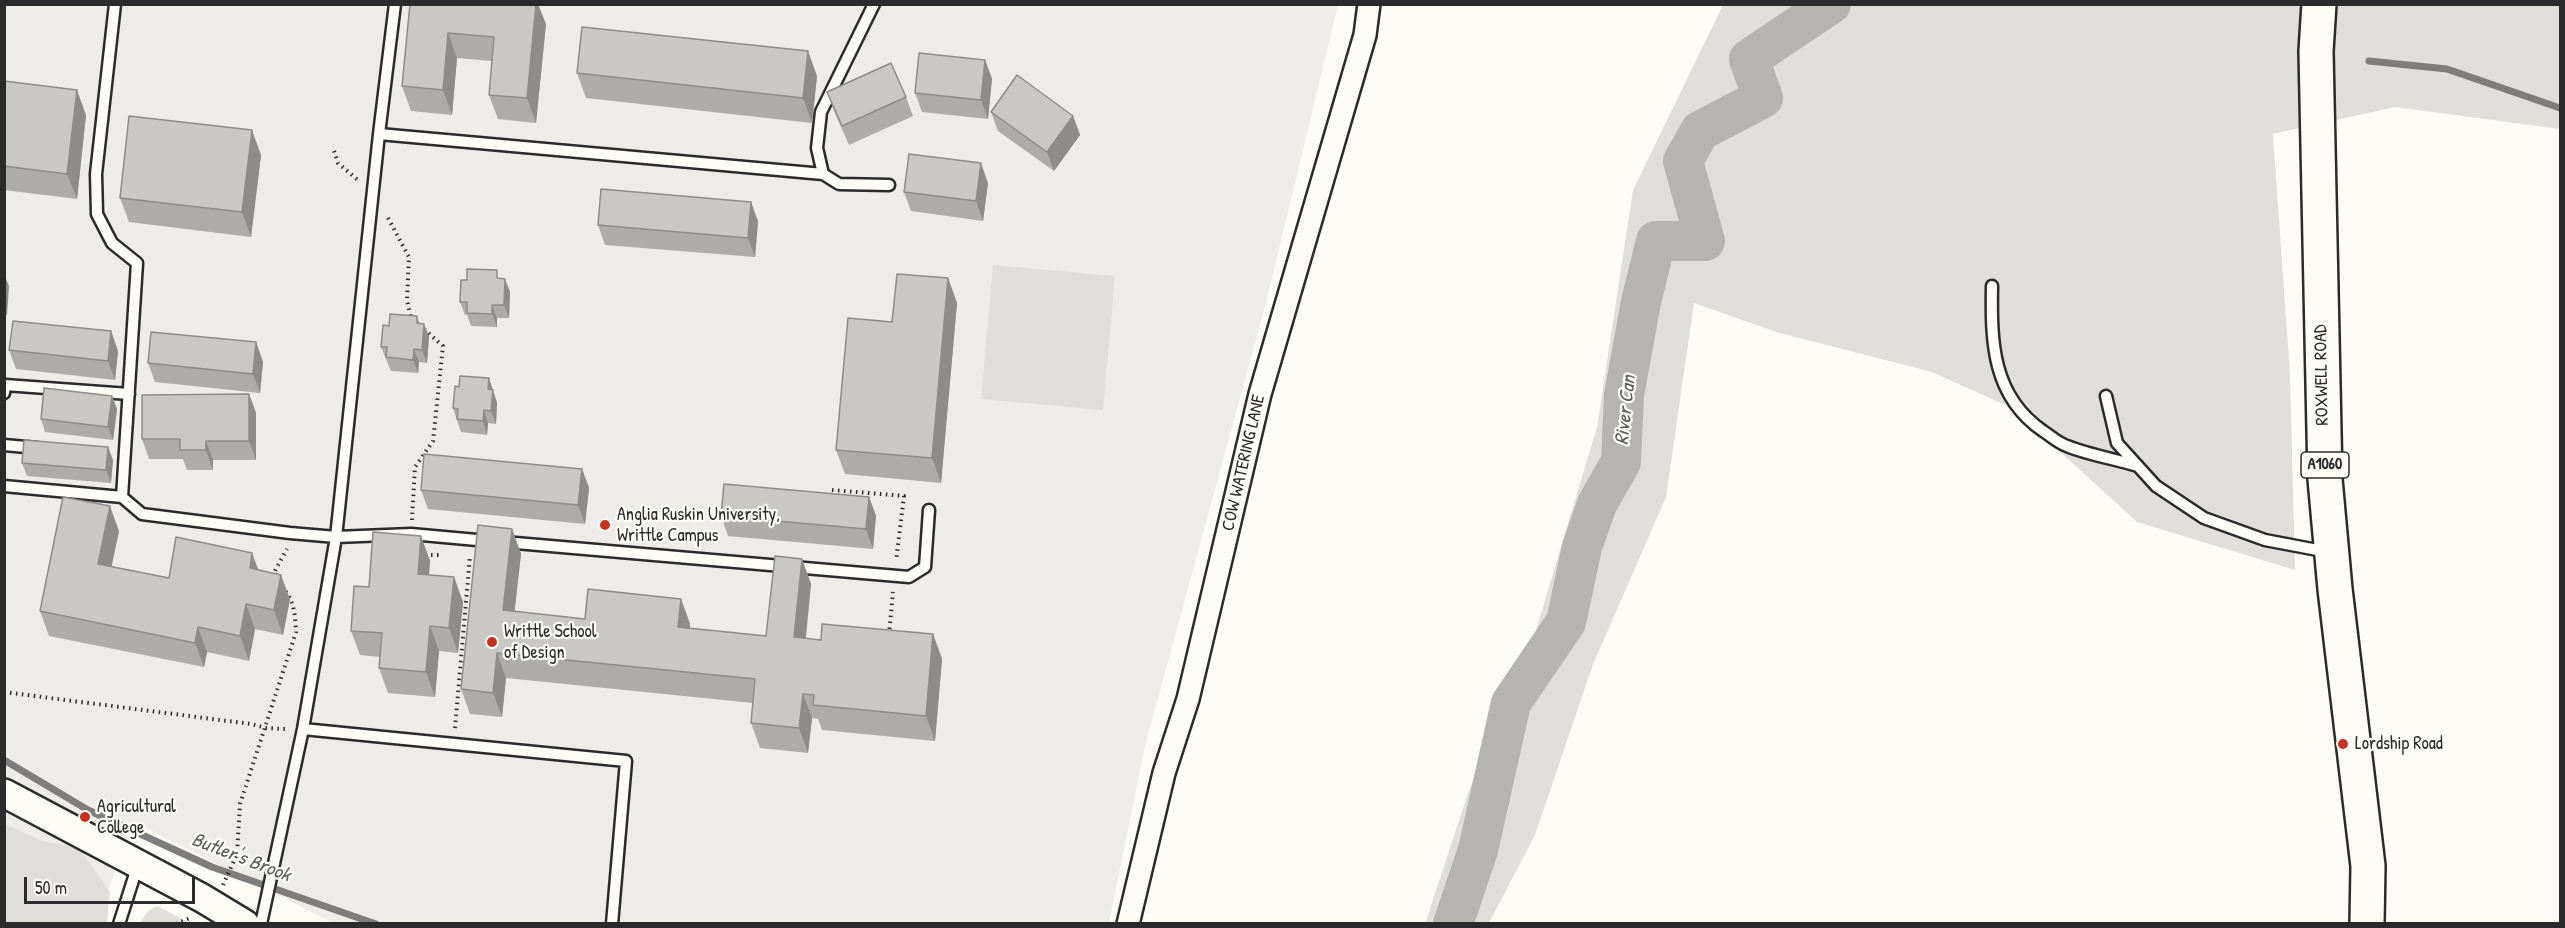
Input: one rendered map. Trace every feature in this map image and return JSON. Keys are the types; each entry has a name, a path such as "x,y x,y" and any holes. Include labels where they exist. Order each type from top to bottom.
{"main road":[{"name":"ROXWELL ROAD","path":"2319,4 2316,51 2317,171 2325,479 2368,866 2367,924"}],"street":[{"name":"COW WATERING LANE","path":"1128,924 1164,772 1188,699 1260,394 1365,35 1369,4"},
{"path":"4,793 141,865 244,924"}],"lane":[{"path":"115,4 96,174 97,214 112,243 137,262 122,497"},
{"path":"261,924 303,729 336,537 395,4"},
{"path":"823,174 817,147 821,112 874,4"},
{"path":"379,134 823,174 839,184 889,185"},
{"path":"1992,286 1992,333 1996,363 2007,390 2030,422 2065,446 2139,466"},
{"path":"4,393 5,385 129,394"},
{"path":"2106,396 2117,443 2156,486 2204,518 2265,540 2332,553"},
{"path":"4,445 52,450"},
{"path":"111,456 123,457"},
{"path":"4,486 122,497 142,514 290,533 336,537 411,534 909,577 925,567 929,510"},
{"path":"303,729 626,761 612,924"},
{"path":"119,924 135,874 141,865"}],"path":[{"path":"334,151 338,163 373,193 409,257 407,300 411,317 442,346 434,441 415,467 411,555 446,555"},
{"path":"832,490 904,496 888,643"},
{"path":"271,579 287,550 290,533"},
{"path":"453,744 470,556 474,540"},
{"path":"458,556 470,556"},
{"path":"225,880 237,854 240,804 296,632 290,595 279,585"},
{"path":"4,692 251,724 266,728 303,729"},
{"path":"176,924 194,916 185,912"}],"shaded area":[{"name":"Anglia Ruskin University, Writtle Campus","path":"5,5 1338,5 1266,303 1145,746 1109,923 333,923 134,822 98,917 5,924"},
{"path":"1723,5 2560,5 2560,129 2395,107 2273,134 2290,375 2295,570 2137,522 2012,408 1932,372 1776,332 1694,303 1666,497 1592,667 1535,835 1489,923 1425,924 1468,793 1533,640 1597,427 1633,190"},
{"path":"993,265 1115,276 1103,410 981,399"},
{"path":"5,824 42,841 79,848 110,892 107,923 5,924"},
{"path":"157,906 190,923 140,923 148,911"}],"building":[{"path":"410,4 536,4 527,98 489,95 494,37 448,33 443,90 402,86"},
{"path":"582,27 808,51 803,98 577,73"},
{"path":"919,53 985,60 981,100 915,93"},
{"path":"891,63 906,97 842,126 827,92"},
{"path":"1017,75 1073,116 1047,152 991,112"},
{"path":"4,81 77,90 67,174 4,166"},
{"path":"129,116 252,130 242,212 120,198"},
{"path":"909,154 981,163 976,201 904,192"},
{"path":"601,189 751,202 748,238 598,225"},
{"path":"467,269 497,270 497,278 505,279 504,305 492,305 492,314 467,313 467,302 460,302 461,280 467,280"},
{"path":"897,274 948,278 932,458 836,450 848,318 892,322"},
{"path":"390,314 417,316 417,323 424,324 422,350 414,349 413,360 386,357 387,347 381,347 383,325 389,326"},
{"path":"13,321 111,331 108,361 9,350"},
{"path":"151,332 256,342 253,374 148,363"},
{"path":"460,376 489,378 488,389 493,390 491,411 484,410 483,421 457,419 458,409 453,408 455,386 459,387"},
{"path":"44,388 112,396 108,427 41,419"},
{"path":"249,394 249,441 206,441 206,450 180,450 180,439 142,439 142,395"},
{"path":"24,440 108,447 106,470 22,463"},
{"path":"424,454 582,469 578,505 421,490"},
{"path":"724,484 869,497 866,529 721,516"},
{"path":"63,497 110,506 98,564 169,578 176,537 252,553 250,568 281,575 274,610 246,604 240,636 198,627 195,643 40,611"},
{"path":"478,525 512,529 503,610 585,619 588,589 681,599 678,627 766,636 775,556 802,559 794,637 821,640 822,624 933,634 926,716 813,705 814,695 803,694 799,728 751,723 755,679 497,653 493,693 461,689"},
{"path":"373,532 421,536 418,574 454,577 449,628 430,626 426,672 379,668 382,633 351,631 354,586 369,587"}],"waterway":[{"name":"River Can","path":"1453,924 1478,850 1511,703 1566,622 1582,547 1597,504 1621,462 1624,395 1641,302 1656,241 1705,241 1683,161 1700,131 1763,98 1749,59 1831,4"},
{"path":"2369,61 2447,69 2560,108"},
{"name":"Butler's Brook","path":"4,760 88,810 212,867 376,924"}],"place":[{"name":"Anglia Ruskin University, Writtle Campus","path":"605,525"},
{"name":"Writtle School of Design","path":"492,642"},
{"name":"Lordship Road","path":"2343,744"},
{"name":"Agricultural College","path":"85,817"}]}
